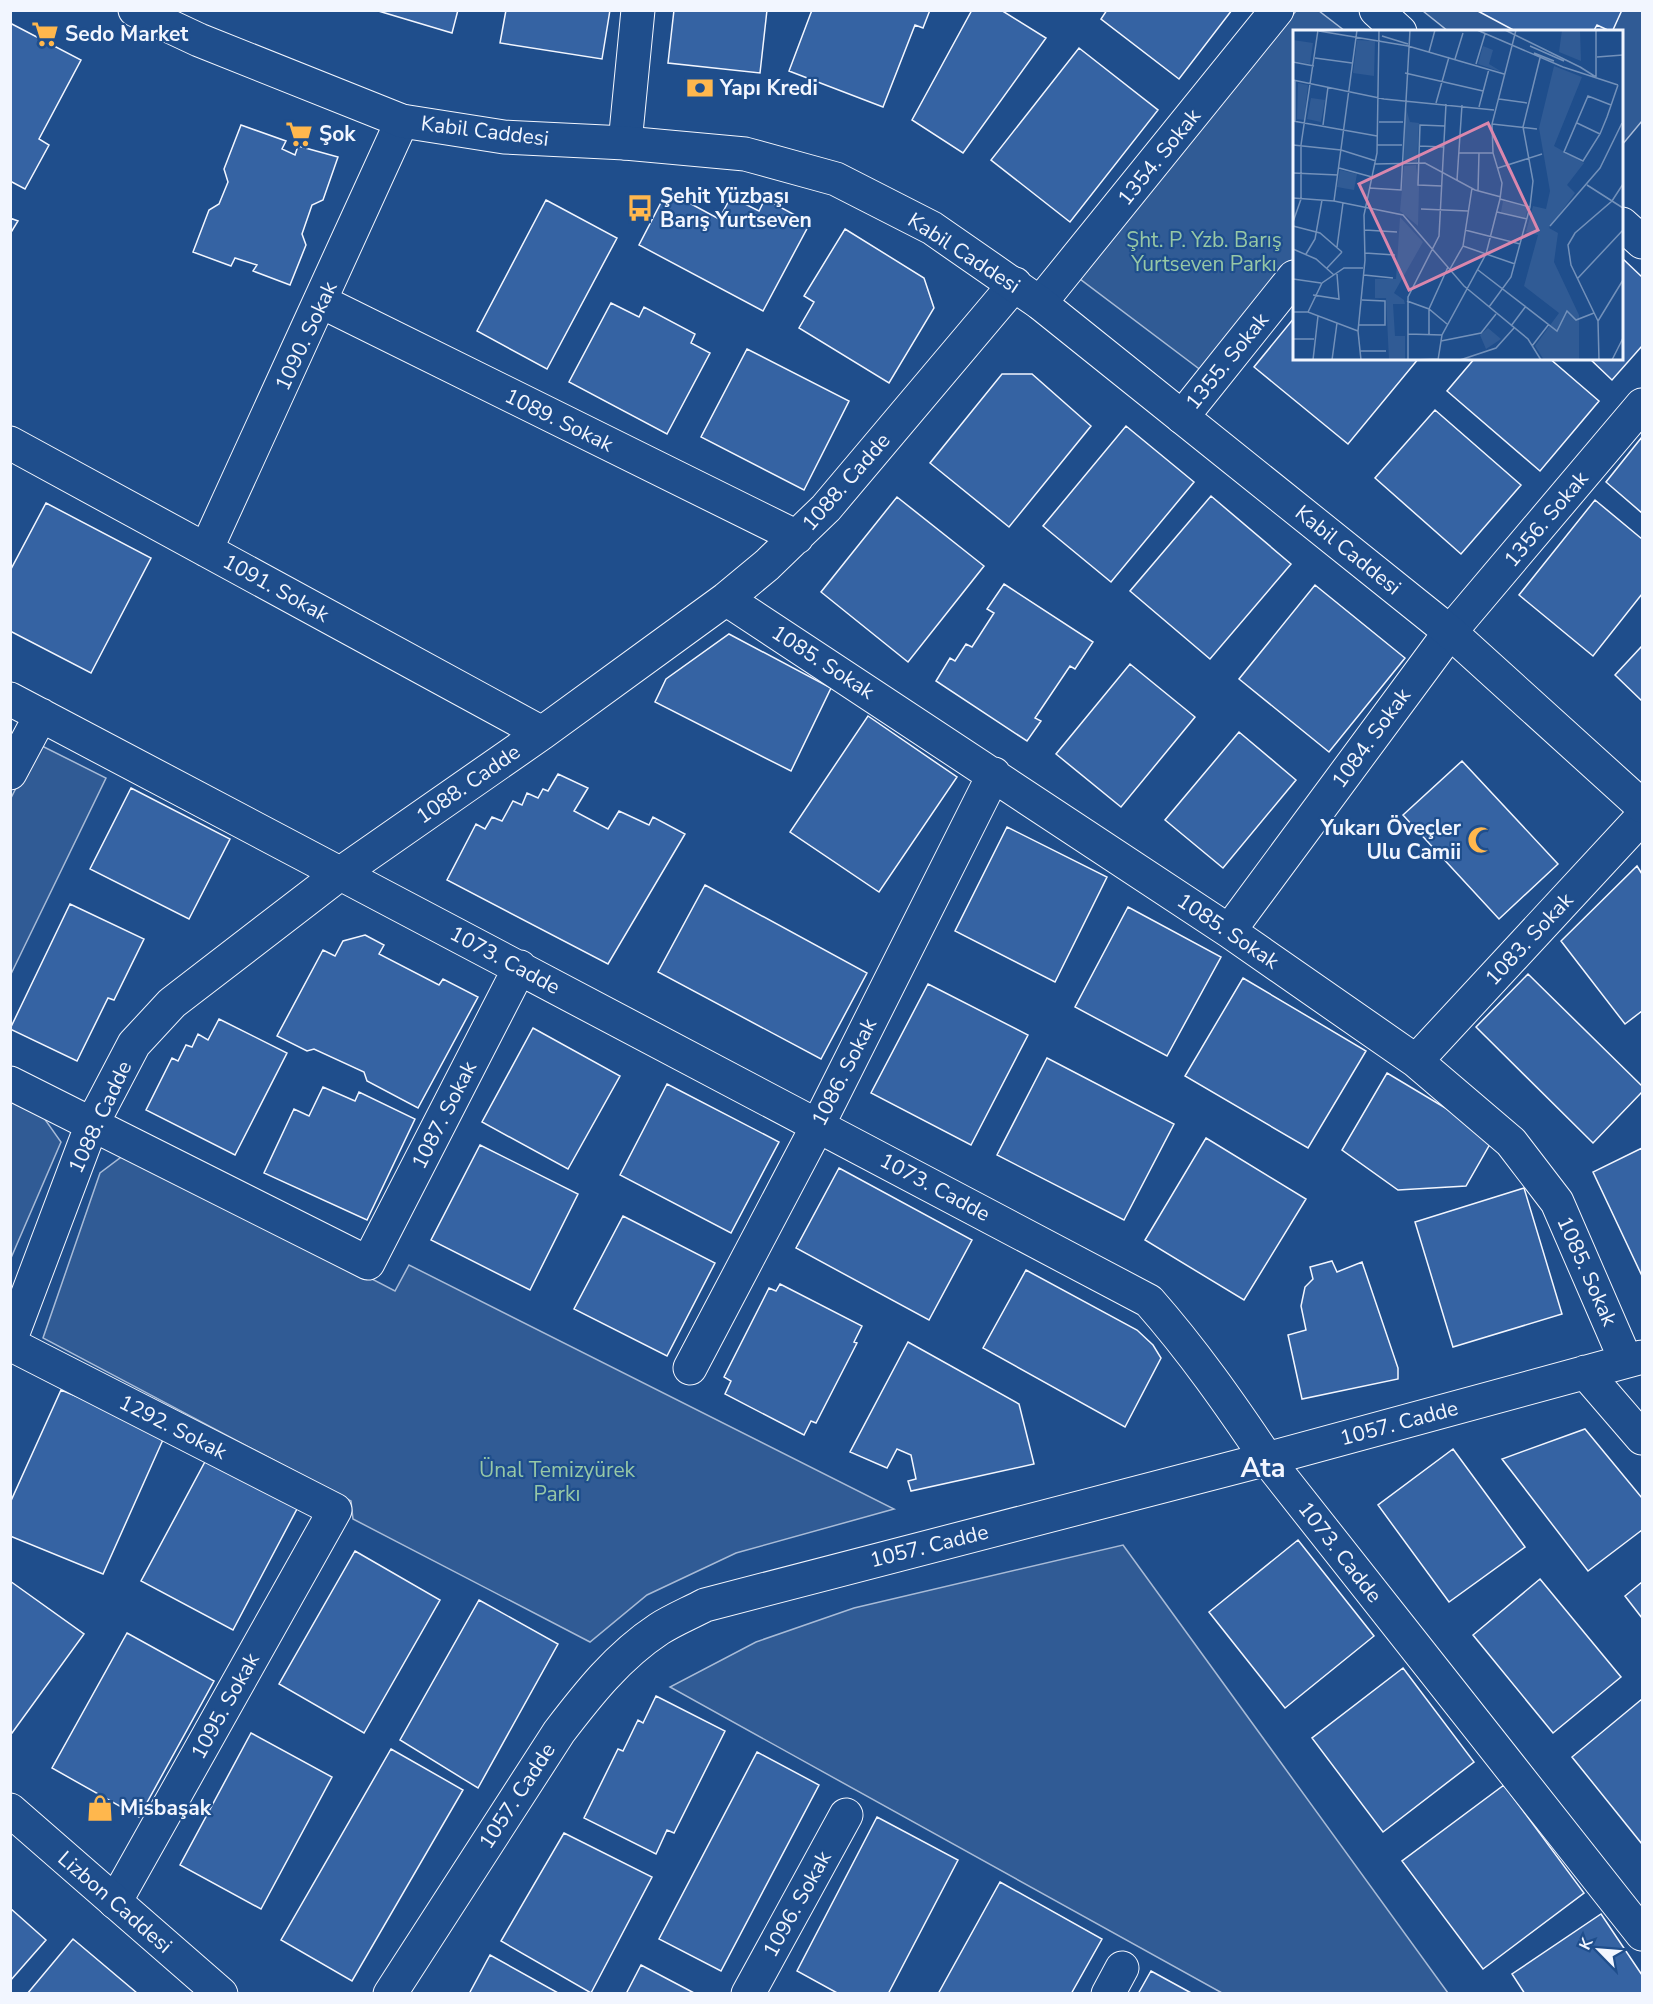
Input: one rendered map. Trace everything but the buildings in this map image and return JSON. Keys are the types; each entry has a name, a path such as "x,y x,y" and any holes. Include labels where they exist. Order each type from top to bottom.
{"street":[{"name":"Kabil Caddesi","path":"135,10 199,40 402,121 504,137 625,143 745,154 836,179 932,228 1028,294 1450,632 1642,806"},
{"path":"625,143 638,10"},
{"name":"1354. Sokak","path":"1028,294 1277,10"},
{"path":"1376,10 1398,30"},
{"name":"1090. Sokak","path":"206,550 322,302 402,121"},
{"path":"1623,225 1642,242"},
{"name":"1355. Sokak","path":"1182,417 1293,278"},
{"name":"1088. Cadde","path":"10,1343 92,1124 134,1044 172,1003 341,873 542,733 726,599 797,537 826,508 1028,294"},
{"name":"1089. Sokak","path":"322,302 797,537"},
{"name":"1356. Sokak","path":"1450,632 1642,405"},
{"name":"1091. Sokak","path":"10,443 542,733"},
{"name":"1085. Sokak","path":"726,599 1229,931 1416,1061 1511,1142 1557,1202 1634,1359"},
{"name":"1084. Sokak","path":"1229,931 1450,632"},
{"name":"1073. Cadde","path":"10,699 1149,1301 1210,1375 1267,1459 1642,1934"},
{"path":"10,773 41,715"},
{"name":"1086. Sokak","path":"690,1368 818,1125 994,774"},
{"name":"1083. Sokak","path":"1416,1061 1642,817"},
{"name":"1087. Sokak","path":"92,1124 368,1263 520,967"},
{"path":"10,1083 92,1124"},
{"name":"1292. Sokak","path":"10,1343 334,1510"},
{"name":"1057. Cadde","path":"390,1994 559,1732 588,1694 621,1659 660,1629 705,1605 1267,1459 1634,1359"},
{"path":"1585,1371 1642,1438"},
{"name":"1095. Sokak","path":"115,1902 334,1510"},
{"name":"Lizbon Caddesi","path":"10,1810 221,1994"},
{"name":"1096. Sokak","path":"748,1994 846,1815"}],"shaded area":[{"name":"Şht. P. Yzb. Barış Yurtseven Parkı","path":"1296,11 1319,11 1344,30 1293,30 1293,270 1206,374 1080,279"},
{"path":"1423,11 1642,11 1642,121 1623,144 1623,30 1447,30"},
{"path":"38,744 106,778 11,974 10,800"},
{"path":"11,1102 44,1118 61,1142 11,1258"},
{"name":"Ünal Temizyürek Parkı","path":"128,1152 395,1291 409,1265 894,1509 736,1553 647,1595 590,1642 353,1519 351,1501 43,1338 100,1173"},
{"path":"1123,1545 1448,1993 1222,1993 670,1687 756,1642 854,1608"}],"place":[{"name":"Sedo Market","path":"45,34"},
{"name":"Yapı Kredi","path":"700,88"},
{"name":"Şok","path":"299,134"},
{"name":"Şehit Yüzbaşı Barış Yurtseven","path":"640,208"},
{"name":"Yukarı Öveçler Ulu Camii","path":"1481,840"},
{"name":"Misbaşak","path":"100,1808"}],"district":[{"name":"Ata","path":"1263,1468"}]}
